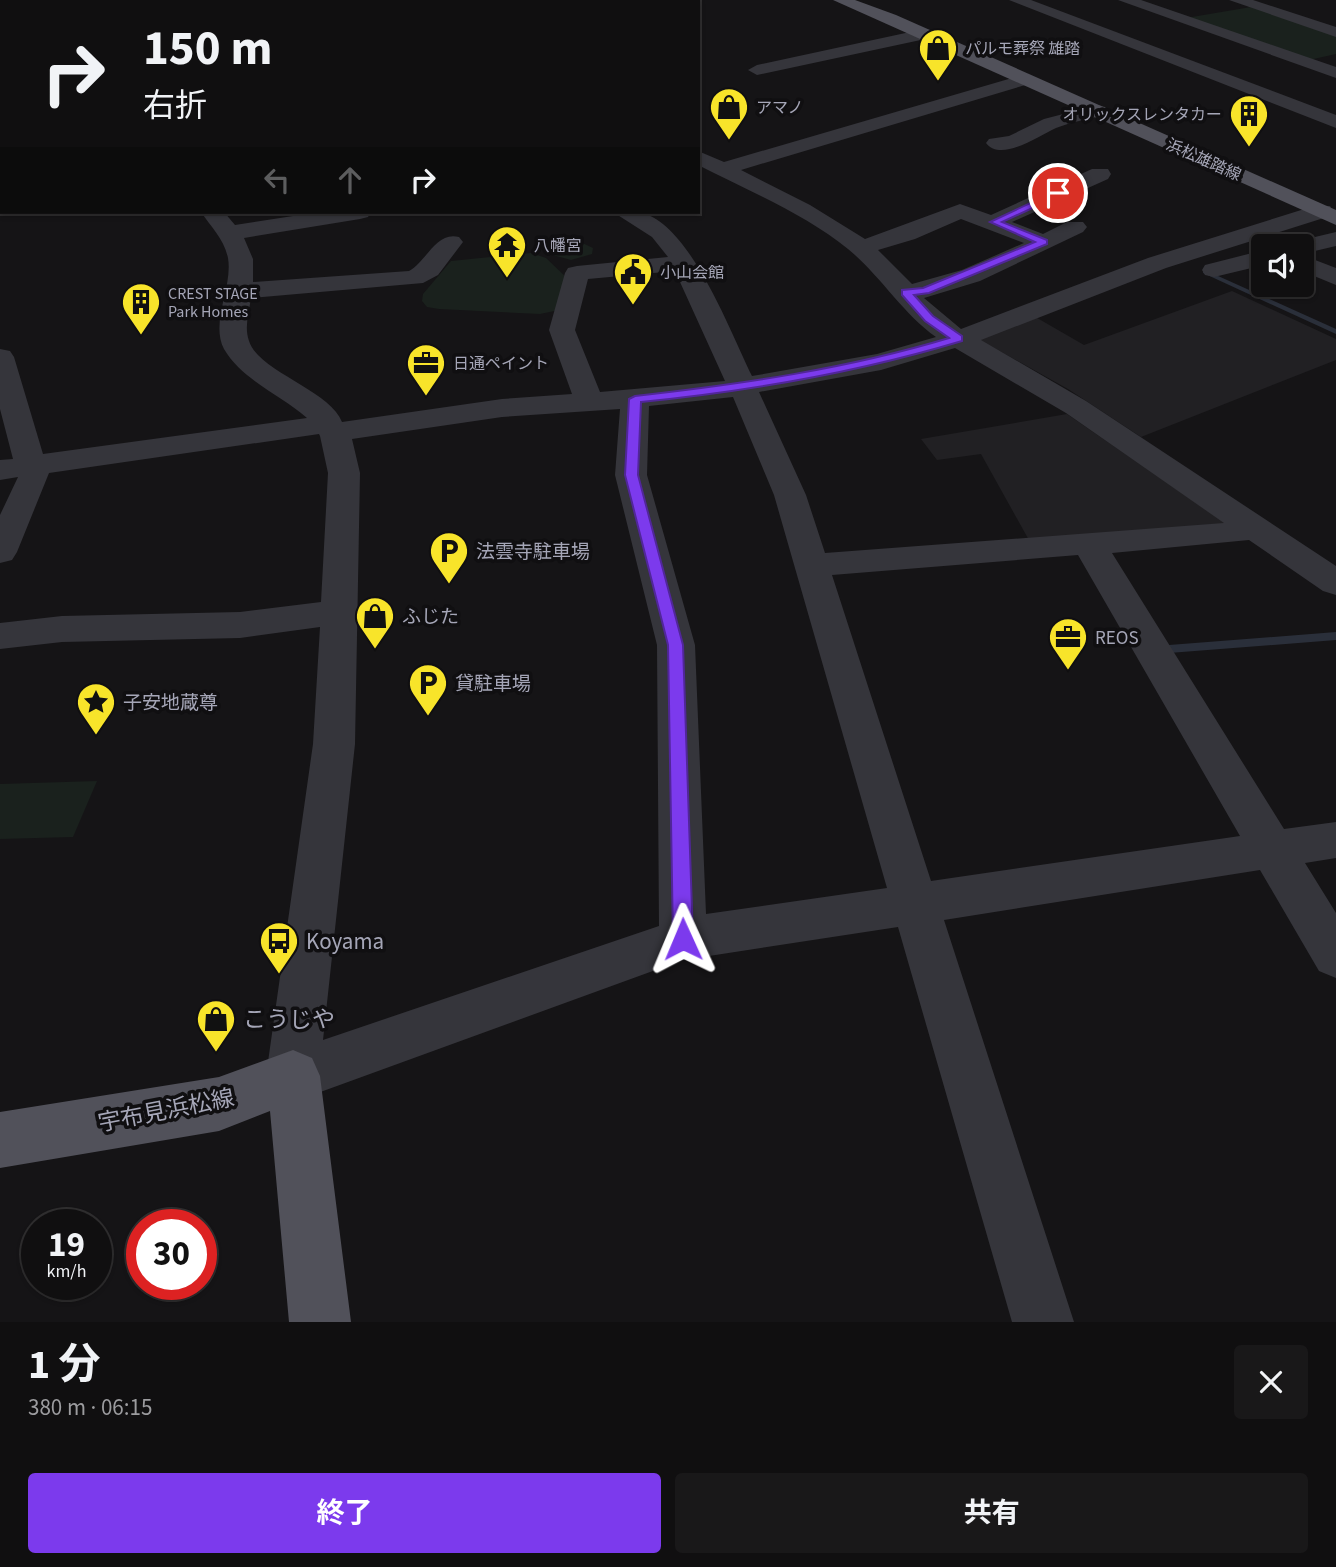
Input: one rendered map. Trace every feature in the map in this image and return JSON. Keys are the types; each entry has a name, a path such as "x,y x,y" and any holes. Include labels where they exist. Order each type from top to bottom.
{"main road":[{"name":"浜松雄踏線","path":"841,0 1331,211"},
{"name":"浜松雄踏線","path":"862,0 1331,211"},
{"name":"宇布見浜松線","path":"0,1140 219,1104 293,1076"},
{"path":"293,1076 320,1322"}],"street":[{"path":"1022,2 1050,0"},
{"path":"1126,0 1336,74"},
{"path":"1237,0 1336,32"},
{"path":"1022,2 1336,122"},
{"path":"757,69 924,34"},
{"path":"1226,80 1336,58"},
{"path":"709,163 1026,79"},
{"path":"1233,102 1265,95"},
{"path":"996,142 1013,142 1051,123 1098,111"},
{"path":"709,163 802,210 862,247 881,264 929,318 958,339 1056,394 1336,583"},
{"path":"994,222 1100,174"},
{"path":"862,247 907,234 960,211 1044,242"},
{"path":"16,468 313,426 743,388 891,359 958,339 1157,262 1331,211"},
{"path":"335,214 221,223 242,257 240,291 233,331 243,355 332,426 342,451 344,484 334,744 293,1076 683,939 1336,840"},
{"path":"627,214 669,240 683,263 781,470 1043,1322"},
{"path":"906,293 925,290 1044,242 1074,227"},
{"path":"1314,244 1336,239"},
{"path":"240,291 414,278 429,270 451,242"},
{"path":"1213,270 1251,260"},
{"path":"589,402 562,330 577,273 683,263"},
{"path":"1314,267 1336,277"},
{"path":"0,357 16,468"},
{"path":"635,399 631,475 676,645 683,939"},
{"path":"0,552 34,476 16,468"},
{"path":"811,565 1239,533 1253,527"},
{"path":"1089,544 1336,956"},
{"path":"0,636 62,629 240,625 340,612"}],"shaded area":[{"path":"1251,7 1336,34 1336,54 1309,60 1186,18"},
{"path":"576,240 593,248 592,254 571,260 549,254 548,249 554,244"},
{"path":"531,253 546,258 568,279 559,310 540,314 439,309 427,307 422,301 423,294 451,261"},
{"path":"1232,291 1336,339 1336,360 1141,437 1068,389 980,340 1032,315 1084,345"},
{"path":"1067,414 1224,522 1223,527 1030,542 981,454 937,460 921,439"},
{"path":"97,781 73,837 0,839 0,784"}],"waterway":[{"path":"1205,272 1336,332"},
{"path":"1169,649 1336,636"}],"place":[{"name":"パルモ葬祭 雄踏","path":"938,82"},
{"name":"アマノ","path":"729,141"},
{"name":"オリックスレンタカー","path":"1249,148"},
{"name":"八幡宮","path":"507,279"},
{"name":"小山会館","path":"633,306"},
{"name":"CREST STAGE Park Homes","path":"141,336"},
{"name":"日通ペイント","path":"426,397"},
{"name":"法雲寺駐車場","path":"449,585"},
{"name":"ふじた","path":"375,650"},
{"name":"REOS","path":"1068,671"},
{"name":"貸駐車場","path":"428,717"},
{"name":"子安地蔵尊","path":"96,736"},
{"name":"Koyama","path":"279,975"},
{"name":"こうじや","path":"216,1053"}],"route":[{"path":"683,939 676,645 631,475 637,409 635,399 743,388 881,362 958,339 929,318 906,293 925,290 981,270 1044,242 994,222 1058,193"}]}
